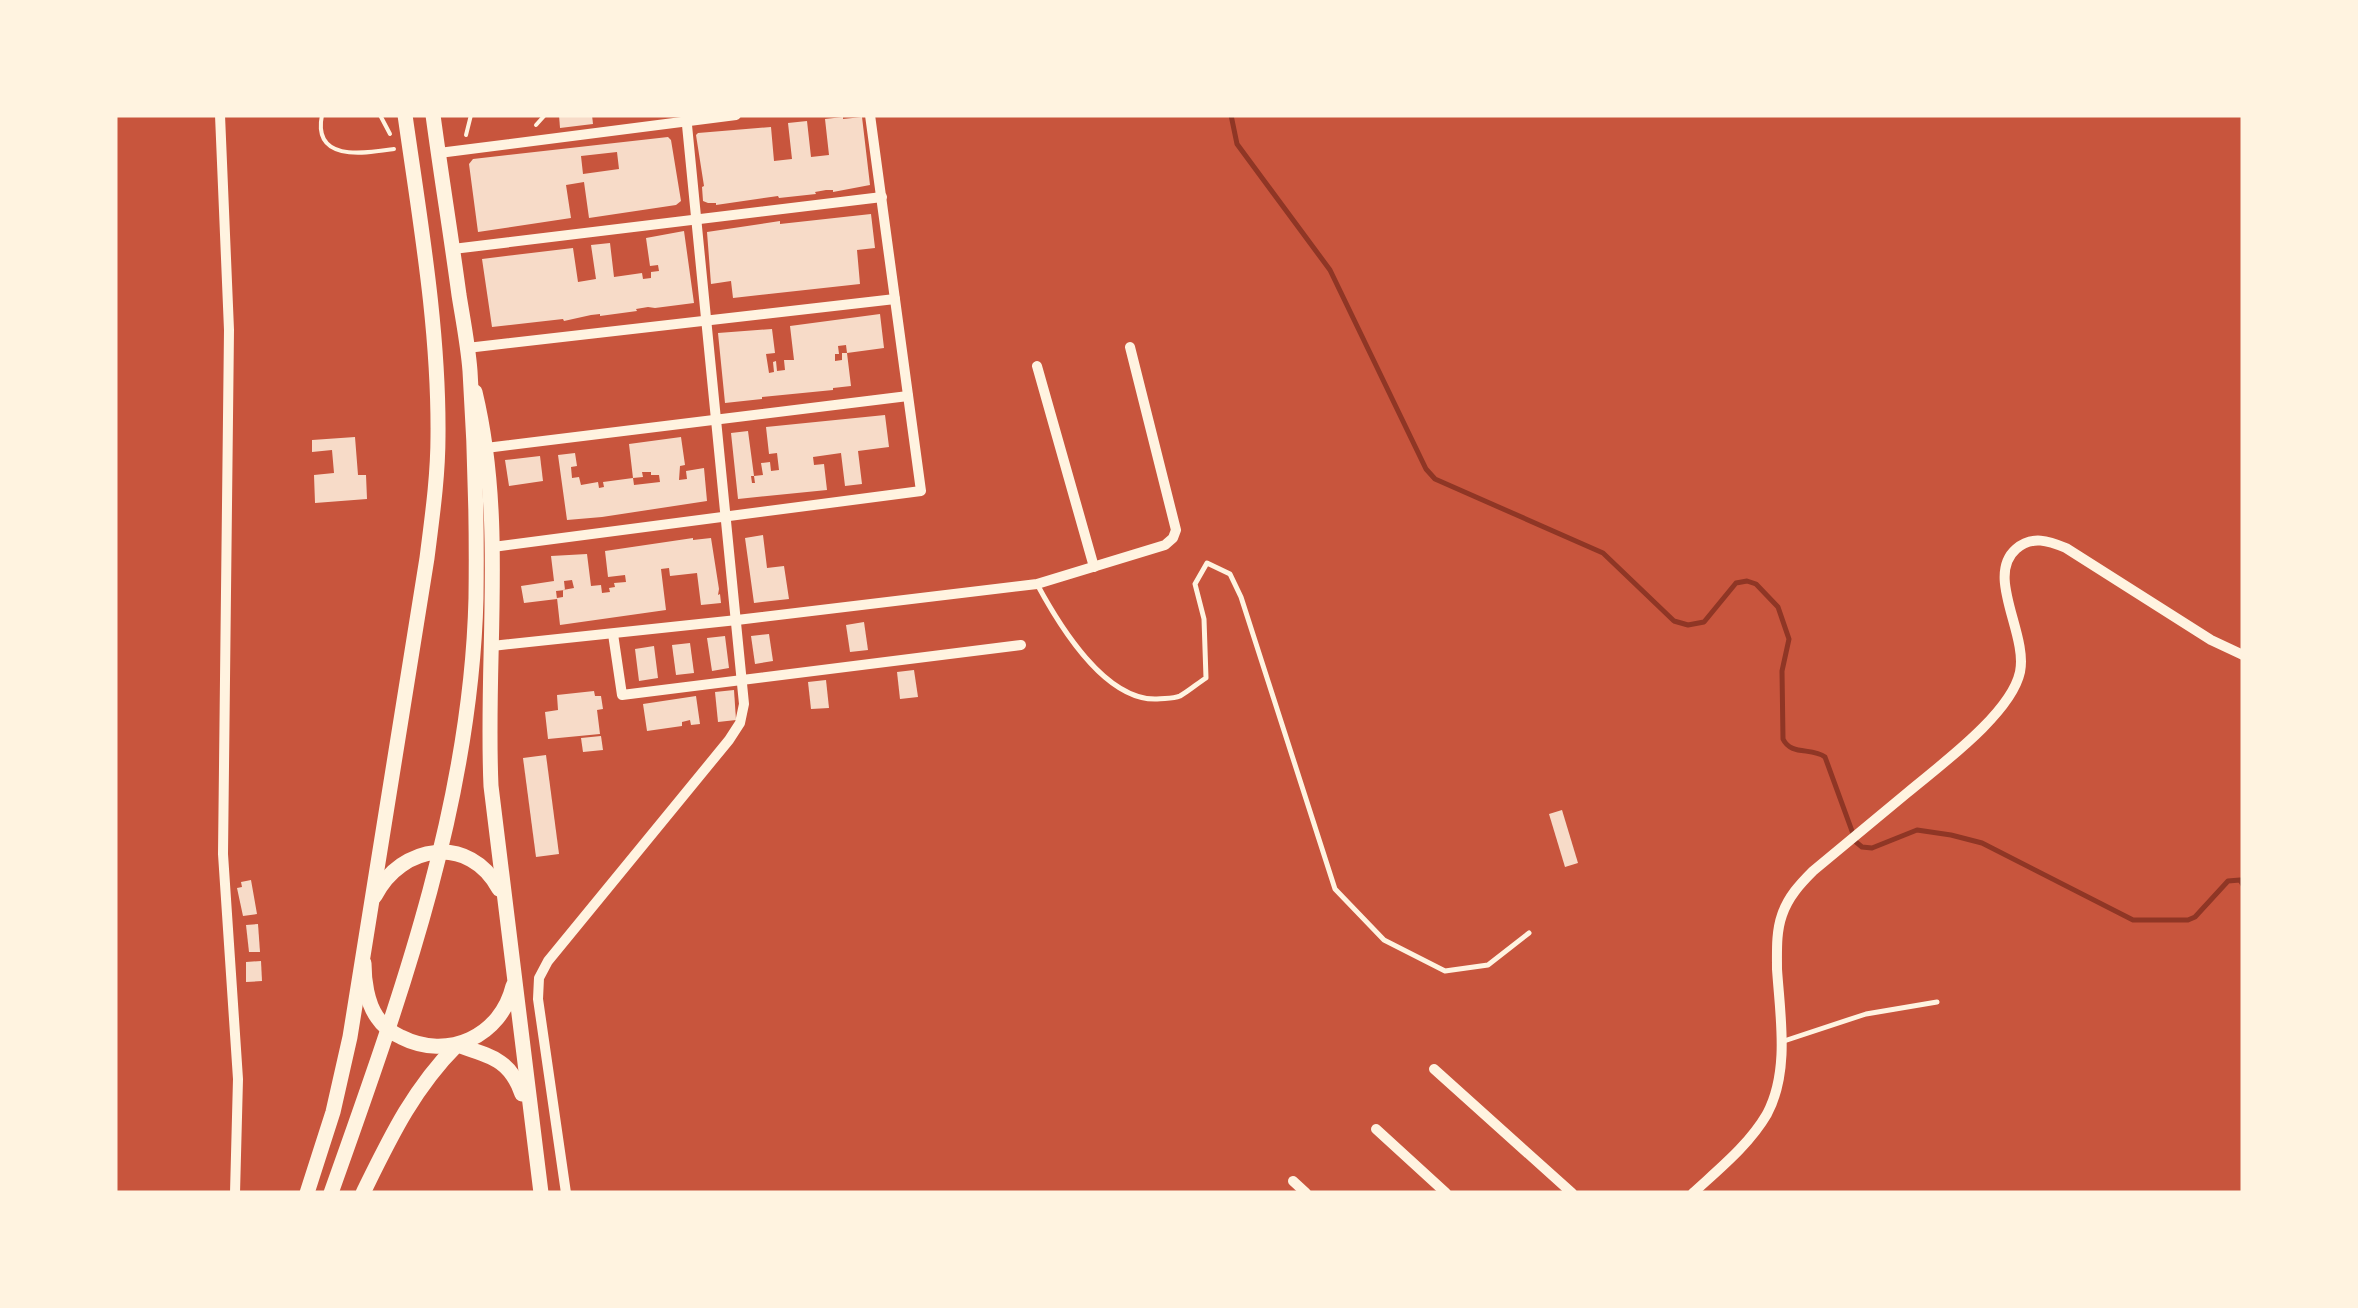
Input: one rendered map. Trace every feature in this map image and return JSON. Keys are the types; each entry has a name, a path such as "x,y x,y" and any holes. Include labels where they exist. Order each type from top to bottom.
{"main road":[{"path":"306,1193 350,1038 427,558 438,438 434,341 405,115"},
{"path":"436,115 470,369 486,448 493,547 491,786 541,1193"},
{"path":"331,1193 413,952 447,827 458,764 476,600 470,369"},
{"path":"371,904 382,882 399,865 433,851 452,852 485,869 504,902"},
{"path":"363,951 364,973 376,1016 392,1032 412,1043 457,1046 505,1064 516,1078 533,1128"},
{"path":"363,1193 409,1104 457,1046 475,1038 503,1012 514,982"}],"street":[{"path":"220,115 229,330 223,854 238,1079 236,1193"},
{"path":"438,145 466,149 687,118 736,115"},
{"path":"493,547 921,491 870,115"},
{"path":"566,1193 538,999 540,978 548,960 729,740 740,724 744,704 687,118"},
{"path":"453,248 882,197"},
{"path":"467,348 895,299"},
{"path":"492,646 1038,584 1165,545 1176,530 1130,348"},
{"path":"1037,366 1094,567"},
{"path":"486,448 908,396"},
{"path":"1694,1193 1747,1142 1768,1112 1780,1080 1776,946 1781,916 1795,890 1965,743 1994,716 2011,693 2020,672 2020,645 2003,572 2008,556 2020,544 2036,540 2066,548 2211,640 2243,655"},
{"path":"613,634 622,696 1021,645"},
{"path":"1434,1069 1572,1193"},
{"path":"1376,1129 1446,1193"},
{"path":"1293,1181 1306,1193"}],"lane":[{"path":"1038,584 1059,624 1118,687 1143,699 1177,698 1206,678 1204,620 1195,584 1208,562 1230,574 1241,597 1335,889 1384,940 1445,972 1488,965 1529,932"},
{"path":"1781,1042 1866,1014 1937,1002"}],"path":[{"path":"466,149 471,115"}],"building":[{"path":"559,115 592,115 593,124 560,128"},
{"path":"862,117 870,185 716,205 703,201 698,133 771,127 774,161 792,159 788,123 807,121 811,157 829,155 825,119"},
{"path":"668,137 681,201 676,205 589,218 584,182 566,185 571,218 478,232 469,164 473,159","holes":["617,152 619,169 583,174 581,156"]},
{"path":"871,214 875,248 857,250 860,284 733,298 731,281 711,284 707,232"},
{"path":"684,231 694,303 492,327 482,259 573,248 578,282 596,279 591,245 610,243 614,277 642,273 643,279 651,278 651,272 659,271 658,265 650,266 646,238"},
{"path":"880,314 884,348 847,353 851,386 725,403 718,333 772,329 775,353 766,354 769,373 774,372 773,362 776,361 777,371 785,370 784,360 794,360 790,326","holes":["846,345 847,353 842,353 842,360 835,361 838,346"]},
{"path":"885,415 889,447 858,451 862,484 845,486 841,453 813,457 814,465 824,464 827,490 738,499 731,433 748,431 754,476 763,475 761,463 770,462 771,471 779,470 777,453 769,454 766,427"},
{"path":"355,437 358,475 366,475 367,499 315,503 314,475 334,473 332,450 312,452 312,440"},
{"path":"681,437 685,465 680,466 679,480 687,479 686,471 704,468 707,501 567,520 558,455 575,453 577,466 571,467 572,478 579,477 581,485 598,482 599,488 604,487 603,482 633,478 629,444","holes":["651,472 659,475 660,482 634,485 633,478"]},
{"path":"540,456 543,481 509,486 505,460"},
{"path":"763,535 767,568 784,566 789,599 754,603 745,538"},
{"path":"711,538 721,603 701,605 697,573 670,576 669,568 661,569 666,610 560,625 557,598 563,597 563,590 556,591 557,599 524,603 521,586 554,581 551,556 587,554 591,586 601,585 602,593 610,592 614,583 626,582 625,575 608,577 605,551","holes":["572,580 574,588 565,590 564,581"]},
{"path":"864,622 868,650 850,652 846,625"},
{"path":"769,634 773,661 755,664 751,636"},
{"path":"725,636 729,668 712,671 707,638"},
{"path":"690,643 694,673 676,675 672,645"},
{"path":"654,646 658,678 639,681 635,649"},
{"path":"914,670 918,697 900,699 897,672"},
{"path":"826,680 829,708 811,709 808,682"},
{"path":"734,690 736,720 718,722 715,692"},
{"path":"594,691 595,696 601,696 603,709 597,710 600,734 548,739 545,712 558,710 557,695"},
{"path":"696,696 700,724 691,725 690,720 682,722 682,726 647,731 643,704"},
{"path":"601,736 603,750 583,752 581,738"},
{"path":"546,755 559,854 536,857 523,758"},
{"path":"1562,810 1578,863 1565,867 1549,814"},
{"path":"251,880 257,914 243,916 237,888 242,887 241,882"},
{"path":"258,924 260,952 249,952 246,925"},
{"path":"261,961 262,981 246,982 246,962"}],"waterway":[{"path":"1231,115 1237,144 1330,270 1426,469 1435,479 1603,553 1674,621 1688,625 1704,622 1736,583 1747,581 1756,584 1778,607 1789,639 1782,671 1783,739 1791,748 1825,757 1856,842 1862,847 1872,848 1917,830 1982,843 2133,920 2188,920 2228,881 2240,880 2243,885"}]}
